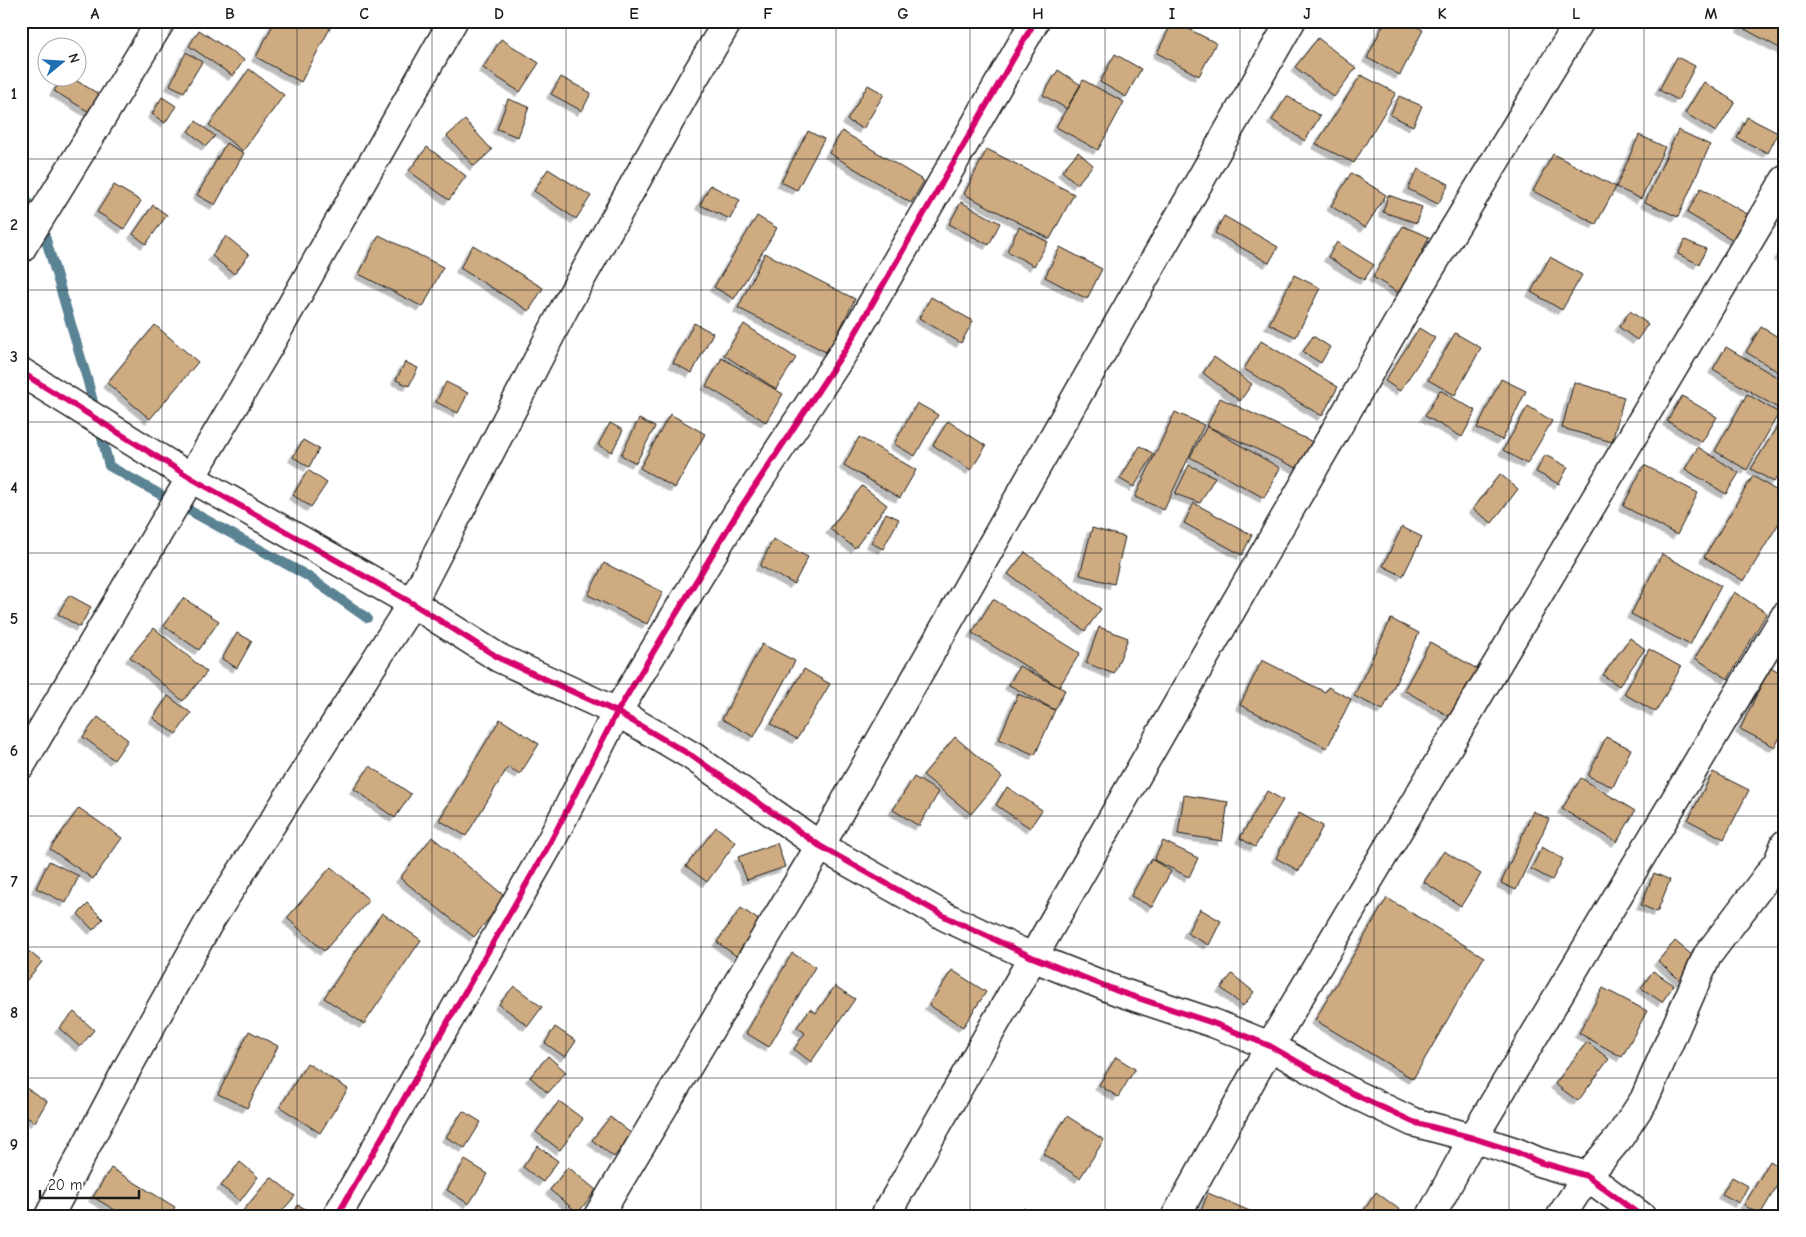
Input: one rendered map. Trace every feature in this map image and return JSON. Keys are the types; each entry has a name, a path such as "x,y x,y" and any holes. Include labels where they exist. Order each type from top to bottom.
{"street":[{"path":"21,249 161,21"},
{"path":"21,765 267,349 453,21"},
{"path":"49,1216 129,1065 208,924 412,603 564,309 728,21"},
{"path":"337,1216 551,841 618,712 736,515 848,344 1035,21"},
{"path":"598,1216 820,846 1291,21"},
{"path":"885,1216 1032,957 1417,290 1580,21"},
{"path":"1176,1216 1270,1046 1785,180"},
{"path":"21,372 191,478 412,603 499,658 618,712 692,756 820,846 946,917 1032,957 1120,992 1213,1022 1270,1046 1352,1093 1413,1122 1473,1138 1516,1152 1538,1162 1586,1176 1641,1216"},
{"path":"1431,1216 1473,1138 1785,616"},
{"path":"1561,1216 1586,1176 1620,1138 1644,1100 1707,956 1778,862 1785,844"}],"building":[{"path":"275,21 334,21 301,82 256,57"},
{"path":"1173,21 1216,43 1199,76 1157,53"},
{"path":"1385,21 1405,21 1423,30 1400,75 1367,58"},
{"path":"1744,21 1785,21 1785,51 1741,27"},
{"path":"199,30 244,60 233,76 189,46"},
{"path":"1318,38 1356,68 1334,97 1295,67"},
{"path":"501,39 539,63 520,92 483,68"},
{"path":"186,52 202,62 184,92 170,85"},
{"path":"1115,54 1141,69 1126,97 1100,82"},
{"path":"1677,57 1695,66 1678,100 1659,90"},
{"path":"249,69 284,95 243,151 209,125"},
{"path":"1058,70 1081,85 1067,109 1043,95"},
{"path":"1361,75 1396,93 1354,163 1316,144"},
{"path":"561,77 591,93 582,111 551,94"},
{"path":"1083,80 1124,102 1098,150 1056,127"},
{"path":"1704,82 1735,102 1716,132 1685,113"},
{"path":"868,85 884,94 863,129 847,120"},
{"path":"56,88 88,88 107,99 96,116 54,91"},
{"path":"1287,96 1320,116 1305,141 1272,120"},
{"path":"1399,96 1422,106 1413,126 1390,115"},
{"path":"162,97 176,106 165,123 152,114"},
{"path":"508,99 529,107 518,137 497,129"},
{"path":"1747,117 1778,133 1768,153 1737,138"},
{"path":"465,120 492,150 474,166 447,136"},
{"path":"196,121 215,136 206,146 188,131"},
{"path":"1678,130 1710,145 1678,217 1645,202"},
{"path":"808,131 824,139 797,190 781,182"},
{"path":"842,131 924,181 911,203 829,153"},
{"path":"1639,135 1665,147 1641,199 1616,187"},
{"path":"226,143 244,153 215,205 197,195"},
{"path":"427,147 466,176 449,200 409,171"},
{"path":"987,149 1074,194 1050,239 964,194"},
{"path":"1078,152 1093,165 1077,184 1062,171"},
{"path":"1553,154 1616,187 1596,224 1533,191"},
{"path":"548,169 591,196 576,219 534,191"},
{"path":"1418,169 1449,184 1438,204 1408,189"},
{"path":"1351,173 1386,195 1365,228 1331,206"},
{"path":"114,185 141,201 124,229 97,212"},
{"path":"710,185 740,200 730,219 700,205"},
{"path":"1701,188 1749,215 1735,241 1687,213"},
{"path":"1388,195 1422,207 1417,223 1383,212"},
{"path":"961,202 1000,223 989,245 949,224"},
{"path":"153,205 167,215 146,244 133,234"},
{"path":"757,216 777,228 734,299 714,287"},
{"path":"1224,216 1278,247 1269,263 1215,233"},
{"path":"1403,226 1429,237 1402,295 1373,277"},
{"path":"1019,227 1048,242 1034,266 1007,251"},
{"path":"379,235 443,267 423,307 359,274"},
{"path":"226,236 249,255 234,274 212,256"},
{"path":"1685,240 1706,249 1699,264 1678,254"},
{"path":"1337,242 1374,265 1364,280 1328,257"},
{"path":"1785,244 1785,260 1778,256"},
{"path":"473,245 543,288 529,311 460,268"},
{"path":"1060,247 1102,269 1087,299 1045,277"},
{"path":"765,253 855,299 828,353 738,308"},
{"path":"1550,257 1582,275 1562,310 1531,292"},
{"path":"1294,275 1320,288 1296,337 1269,324"},
{"path":"931,297 973,321 961,343 919,318"},
{"path":"1630,311 1648,324 1637,340 1619,327"},
{"path":"694,323 713,333 692,373 673,363"},
{"path":"744,324 796,358 776,389 724,355"},
{"path":"155,325 198,362 150,419 107,383"},
{"path":"1761,327 1785,341 1785,376 1746,352"},
{"path":"1419,328 1435,338 1400,391 1385,381"},
{"path":"1455,333 1481,348 1455,395 1428,380"},
{"path":"1313,336 1330,347 1321,363 1303,352"},
{"path":"1261,341 1338,387 1322,416 1244,369"},
{"path":"1726,347 1785,382 1785,404 1781,410 1713,369"},
{"path":"1214,357 1252,384 1240,401 1203,373"},
{"path":"722,358 783,394 766,422 706,386"},
{"path":"405,362 418,368 409,386 396,380"},
{"path":"1501,379 1526,391 1502,440 1477,428"},
{"path":"446,382 468,393 458,413 436,402"},
{"path":"1574,382 1624,397 1612,442 1562,428"},
{"path":"1440,390 1476,411 1462,437 1425,416"},
{"path":"1747,394 1779,413 1747,470 1715,451"},
{"path":"1682,396 1717,417 1702,442 1667,421"},
{"path":"1220,398 1313,442 1301,470 1207,426"},
{"path":"917,403 938,415 915,456 894,444"},
{"path":"1528,406 1552,421 1527,464 1503,450"},
{"path":"1175,412 1204,425 1164,510 1135,497"},
{"path":"670,414 705,434 675,488 640,468"},
{"path":"1783,417 1785,419 1785,464 1774,482 1751,469"},
{"path":"639,419 655,427 636,463 621,455"},
{"path":"948,421 986,446 971,470 933,445"},
{"path":"610,423 623,430 612,452 598,445"},
{"path":"1207,426 1280,468 1264,498 1190,457"},
{"path":"859,437 916,470 900,498 844,465"},
{"path":"303,440 319,449 309,467 293,457"},
{"path":"1140,446 1154,454 1134,487 1120,479"},
{"path":"1698,447 1739,473 1726,494 1685,469"},
{"path":"1545,455 1568,467 1559,484 1536,472"},
{"path":"1189,465 1215,477 1200,503 1175,494"},
{"path":"1644,465 1698,493 1677,535 1623,506"},
{"path":"308,470 327,483 311,507 293,495"},
{"path":"1500,474 1518,489 1492,523 1473,509"},
{"path":"1753,476 1785,496 1785,513 1744,581 1704,557"},
{"path":"862,486 887,505 855,548 830,529"},
{"path":"1194,503 1252,535 1242,555 1184,523"},
{"path":"886,513 899,519 883,549 871,543"},
{"path":"1402,527 1422,537 1403,576 1383,566"},
{"path":"1092,528 1125,537 1114,584 1080,575"},
{"path":"773,539 808,557 794,584 760,566"},
{"path":"1025,552 1101,609 1085,631 1008,574"},
{"path":"1662,554 1721,586 1690,645 1631,614"},
{"path":"604,563 663,592 647,624 588,595"},
{"path":"1734,592 1767,613 1728,679 1695,658"},
{"path":"69,595 91,607 80,627 58,614"},
{"path":"183,598 219,621 199,650 164,626"},
{"path":"993,599 1080,653 1059,687 972,633"},
{"path":"1391,619 1419,633 1383,710 1354,696"},
{"path":"1099,627 1128,638 1114,674 1086,663"},
{"path":"154,628 207,672 183,701 130,657"},
{"path":"237,633 252,641 237,668 222,659"},
{"path":"1630,638 1645,649 1619,686 1603,675"},
{"path":"1430,642 1479,670 1452,718 1404,690"},
{"path":"762,644 795,661 754,737 722,719"},
{"path":"1649,649 1681,667 1656,712 1624,694"},
{"path":"1262,660 1325,692 1328,687 1351,699 1327,748 1240,705"},
{"path":"1019,666 1065,690 1055,710 1009,685"},
{"path":"1770,667 1785,675 1785,727 1775,747 1740,729"},
{"path":"804,669 830,684 797,739 771,724"},
{"path":"1018,694 1055,710 1035,755 999,739"},
{"path":"168,696 191,713 176,734 153,718"},
{"path":"98,717 128,740 114,760 83,737"},
{"path":"500,719 539,744 520,774 508,767 466,836 439,820"},
{"path":"955,737 1002,777 971,814 923,775"},
{"path":"1606,737 1631,749 1613,787 1588,776"},
{"path":"370,766 411,794 395,818 354,789"},
{"path":"1713,772 1749,790 1724,839 1688,820"},
{"path":"914,777 939,792 919,826 893,810"},
{"path":"1581,778 1635,811 1617,842 1562,809"},
{"path":"1007,787 1042,810 1030,828 996,805"},
{"path":"1267,791 1283,800 1255,847 1240,838"},
{"path":"1184,795 1228,802 1222,841 1178,834"},
{"path":"79,808 122,838 93,879 50,849"},
{"path":"1533,811 1549,819 1516,890 1501,883"},
{"path":"1299,813 1323,826 1299,871 1276,858"},
{"path":"716,827 736,842 707,882 686,866"},
{"path":"432,837 506,897 474,937 400,878"},
{"path":"1163,841 1198,858 1189,877 1154,860"},
{"path":"777,843 785,867 747,880 738,857"},
{"path":"1542,847 1563,859 1552,880 1531,869"},
{"path":"1444,851 1481,874 1461,906 1424,882"},
{"path":"1151,859 1171,871 1152,907 1131,896"},
{"path":"49,861 79,876 66,903 36,888"},
{"path":"331,867 369,900 324,951 287,918"},
{"path":"1654,873 1670,880 1657,912 1641,905"},
{"path":"1387,898 1484,957 1413,1079 1315,1020"},
{"path":"88,904 103,919 93,930 78,914"},
{"path":"741,908 760,921 736,956 717,942"},
{"path":"1200,909 1221,921 1209,945 1187,933"},
{"path":"382,913 421,940 364,1024 324,998"},
{"path":"1675,941 1699,961 1681,981 1658,961"},
{"path":"21,945 42,962 21,987"},
{"path":"792,953 815,967 769,1047 746,1033"},
{"path":"952,970 986,992 963,1027 929,1005"},
{"path":"1653,971 1674,985 1662,1002 1641,988"},
{"path":"1232,974 1254,992 1243,1006 1221,988"},
{"path":"514,986 542,1007 528,1026 499,1004"},
{"path":"835,986 855,999 811,1062 794,1049 805,1033 797,1027 810,1009 816,1013"},
{"path":"1603,988 1647,1011 1622,1057 1579,1033"},
{"path":"74,1012 94,1030 80,1047 59,1028"},
{"path":"555,1027 576,1041 565,1057 545,1043"},
{"path":"249,1031 278,1046 247,1108 218,1094"},
{"path":"1587,1042 1609,1059 1578,1101 1555,1084"},
{"path":"548,1056 566,1072 548,1093 530,1077"},
{"path":"1116,1057 1135,1069 1118,1097 1099,1085"},
{"path":"307,1063 348,1089 320,1133 280,1107"},
{"path":"21,1085 47,1101 35,1122 21,1114"},
{"path":"559,1101 583,1119 560,1150 536,1132"},
{"path":"463,1111 481,1122 465,1148 446,1137"},
{"path":"1067,1116 1104,1140 1080,1178 1043,1154"},
{"path":"610,1117 632,1134 614,1157 592,1140"},
{"path":"538,1146 558,1161 543,1182 523,1167"},
{"path":"465,1160 488,1174 469,1204 447,1190"},
{"path":"1770,1161 1785,1170 1785,1172 1760,1215 1744,1205"},
{"path":"240,1162 258,1177 240,1201 221,1186"},
{"path":"568,1167 596,1190 578,1213 550,1190"},
{"path":"111,1168 175,1207 170,1216 125,1216 93,1197"},
{"path":"271,1177 295,1196 278,1216 249,1216 243,1211"},
{"path":"1732,1177 1748,1186 1739,1203 1722,1194"},
{"path":"1376,1192 1408,1216 1360,1216"},
{"path":"1208,1193 1259,1215 1259,1216 1199,1216"},
{"path":"298,1205 312,1212 310,1216 292,1216"},
{"path":"1024,1208 1033,1216 1018,1216"}],"waterway":[{"path":"21,190 44,233 88,382 109,466 306,575 367,618"}],"cycle path":[{"path":"337,1216 551,841 617,712 736,515 849,344 1035,21"},
{"path":"21,372 191,478 412,603 499,658 617,712 692,756 820,846 946,917 1032,957 1120,992 1213,1023 1270,1046 1352,1093 1413,1122 1473,1138 1516,1152 1539,1162 1587,1176 1641,1216"}]}
